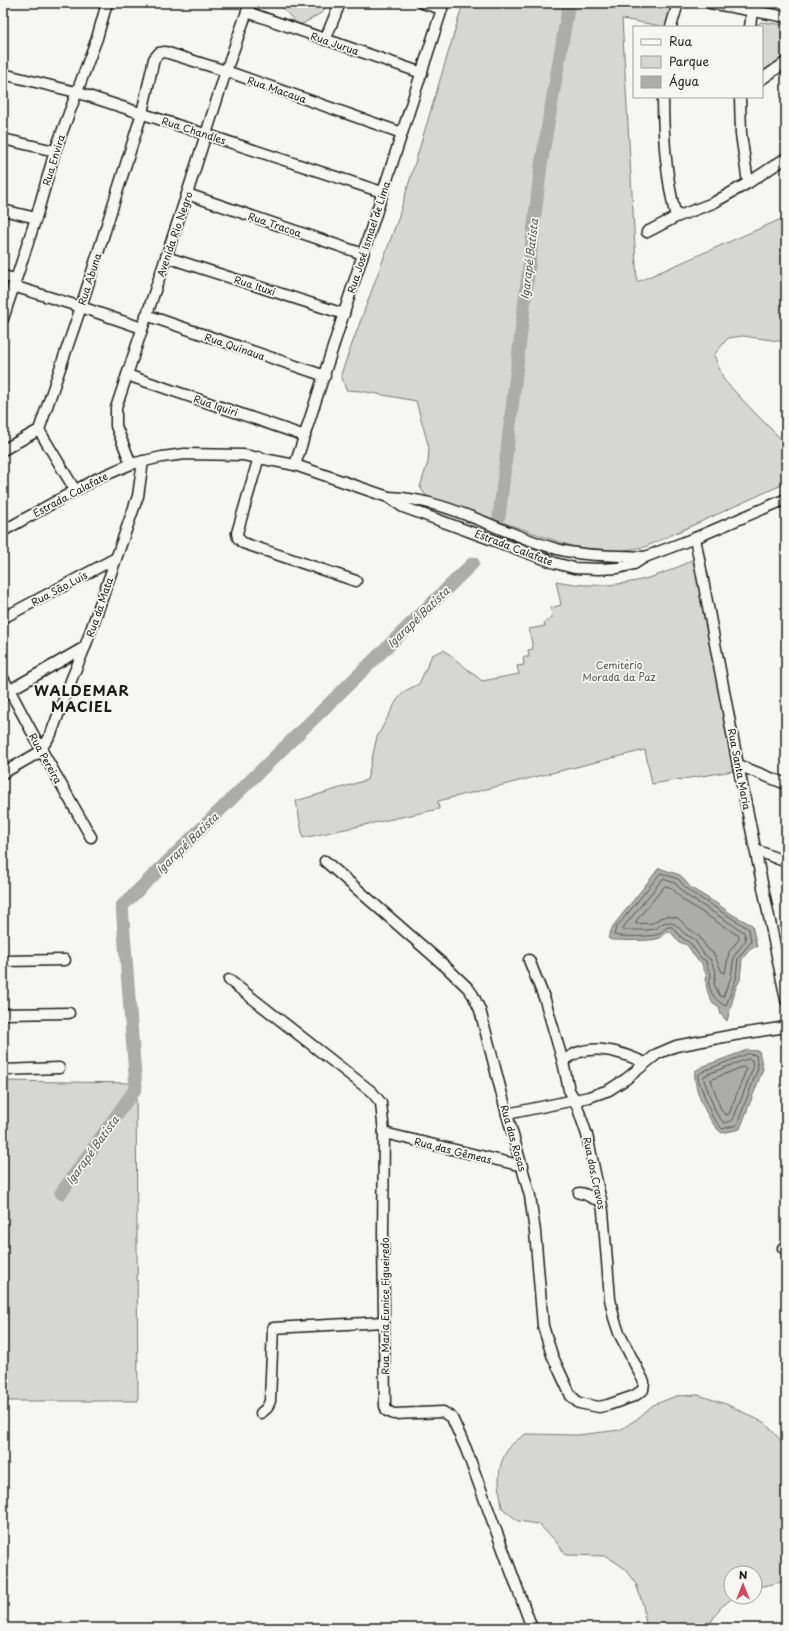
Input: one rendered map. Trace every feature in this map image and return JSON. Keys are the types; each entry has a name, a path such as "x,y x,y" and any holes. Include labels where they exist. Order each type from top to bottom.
{"street":[{"name":"Rua Envira","path":"3,319 36,218 55,151 97,38 106,3"},
{"path":"325,40 340,3"},
{"name":"Rua José Ismael de Lima","path":"295,465 325,376 382,192 422,74 442,9 422,3"},
{"path":"672,26 678,3"},
{"path":"710,3 786,16"},
{"name":"Rua Jurua","path":"249,8 325,40 422,74"},
{"name":"Avenida Rio Negro","path":"131,464 116,426 116,408 146,315 188,194 226,71 249,8"},
{"path":"750,26 752,11"},
{"name":"Rua Macaua","path":"154,59 160,53 165,52 226,71 402,133"},
{"name":"Rua Abuna","path":"39,430 142,113 154,59"},
{"path":"763,77 786,62"},
{"name":"Rua Chandles","path":"3,74 76,92 382,192"},
{"path":"663,98 666,165 670,195 676,217"},
{"path":"740,98 741,134 748,183"},
{"path":"3,139 55,151"},
{"path":"647,232 676,217 713,203 748,183 786,158"},
{"name":"Rua Tracoa","path":"188,194 363,254"},
{"path":"3,210 36,218"},
{"name":"Rua Ituxi","path":"166,257 344,314"},
{"path":"3,276 15,282 142,328"},
{"name":"Rua Quinaua","path":"146,315 325,376"},
{"name":"Rua Iquiri","path":"127,375 305,436"},
{"path":"3,450 39,430 75,490"},
{"name":"Estrada Calafate","path":"3,531 94,480 131,464 185,454 226,458 259,457 295,465 388,497 403,507 440,519 555,563 588,569 609,569 634,564 645,557 695,538 786,499"},
{"path":"259,457 237,533 238,538 243,543 356,581"},
{"name":"Rua da Mata","path":"41,749 51,734 85,647 138,496 143,461"},
{"name":"Estrada Calafate","path":"388,497 407,498 445,508 530,540 562,550 603,556 645,557"},
{"name":"Rua Santa Maria","path":"695,538 738,765 786,1000"},
{"name":"Rua São Luís","path":"3,618 116,558"},
{"path":"6,692 85,647"},
{"name":"Rua Pereira","path":"3,678 6,692 41,749 91,837"},
{"path":"3,772 38,753 41,749"},
{"path":"738,765 786,784"},
{"path":"756,850 786,862"},
{"name":"Rua das Rosas","path":"325,861 445,966 473,995 480,1010 533,1210 543,1326 547,1342 565,1385 576,1402 587,1406 599,1407 634,1396 645,1388"},
{"path":"3,961 65,960"},
{"name":"Rua dos Cravos","path":"529,960 545,1000 563,1062 569,1090 575,1100 587,1135 606,1229 607,1271 611,1304 619,1333 644,1382 645,1388"},
{"name":"Rua Maria Eunice Figueiredo","path":"229,980 376,1095 379,1099 382,1108 384,1133 384,1400 387,1411 399,1414 443,1412 452,1418 466,1449 532,1628"},
{"path":"3,1014 69,1013"},
{"path":"507,1114 575,1100 609,1090 626,1079 657,1054 686,1044 786,1027"},
{"path":"563,1062 578,1052 595,1050 624,1055 645,1063"},
{"path":"3,1070 59,1068"},
{"name":"Rua das Gêmeas","path":"384,1133 522,1166"},
{"path":"580,1193 584,1193 595,1200 601,1199"},
{"path":"261,1413 267,1408 270,1401 272,1328 384,1322"}],"green space":[{"path":"281,3 327,3 323,12 299,26 280,5"},
{"path":"457,3 673,3 666,26 622,19 637,282 786,217 786,342 743,336 728,338 714,355 724,380 784,442 786,448 786,483 645,547 619,551 574,547 426,496 420,487 428,462 429,448 416,401 361,391 346,390 341,374 398,219 462,7"},
{"path":"761,22 786,25 786,61 763,76 763,26 755,26"},
{"name":"Cemitério Morada da Paz","path":"695,558 733,771 652,784 645,750 438,801 439,809 303,838 296,801 367,780 377,737 397,700 405,691 419,684 432,655 444,650 482,681 519,674 517,666 524,665 523,657 529,657 528,650 533,649 529,629 545,626 544,623 552,618 551,608 561,605 556,581 592,585 628,583 662,574"},
{"path":"3,1081 136,1083 138,1401 3,1401"},
{"path":"698,1395 726,1404 765,1423 786,1446 786,1581 763,1586 763,1565 723,1565 724,1605 720,1608 707,1628 643,1628 646,1625 643,1605 636,1584 623,1567 606,1556 566,1555 554,1539 538,1524 518,1521 502,1508 499,1477 502,1462 509,1448 526,1434 578,1435 620,1430 637,1419 653,1405 676,1396"}],"water":[{"path":"659,868 680,875 691,888 733,915 752,925 757,947 752,947 742,959 740,980 736,987 727,1021 721,1015 719,1006 713,1004 707,990 707,975 702,963 698,961 687,945 679,942 670,931 660,938 649,940 612,940 608,938 613,926"},
{"path":"747,1050 759,1051 763,1069 740,1129 722,1133 712,1122 702,1105 696,1086 695,1071 704,1066"}],"waterway":[{"name":"Igarapé Batista","path":"499,517 541,165 569,3"},
{"name":"Igarapé Batista","path":"61,1193 136,1088 122,906 473,563"}],"district":[{"name":"WALDEMAR MACIEL","path":"82,698"}]}
